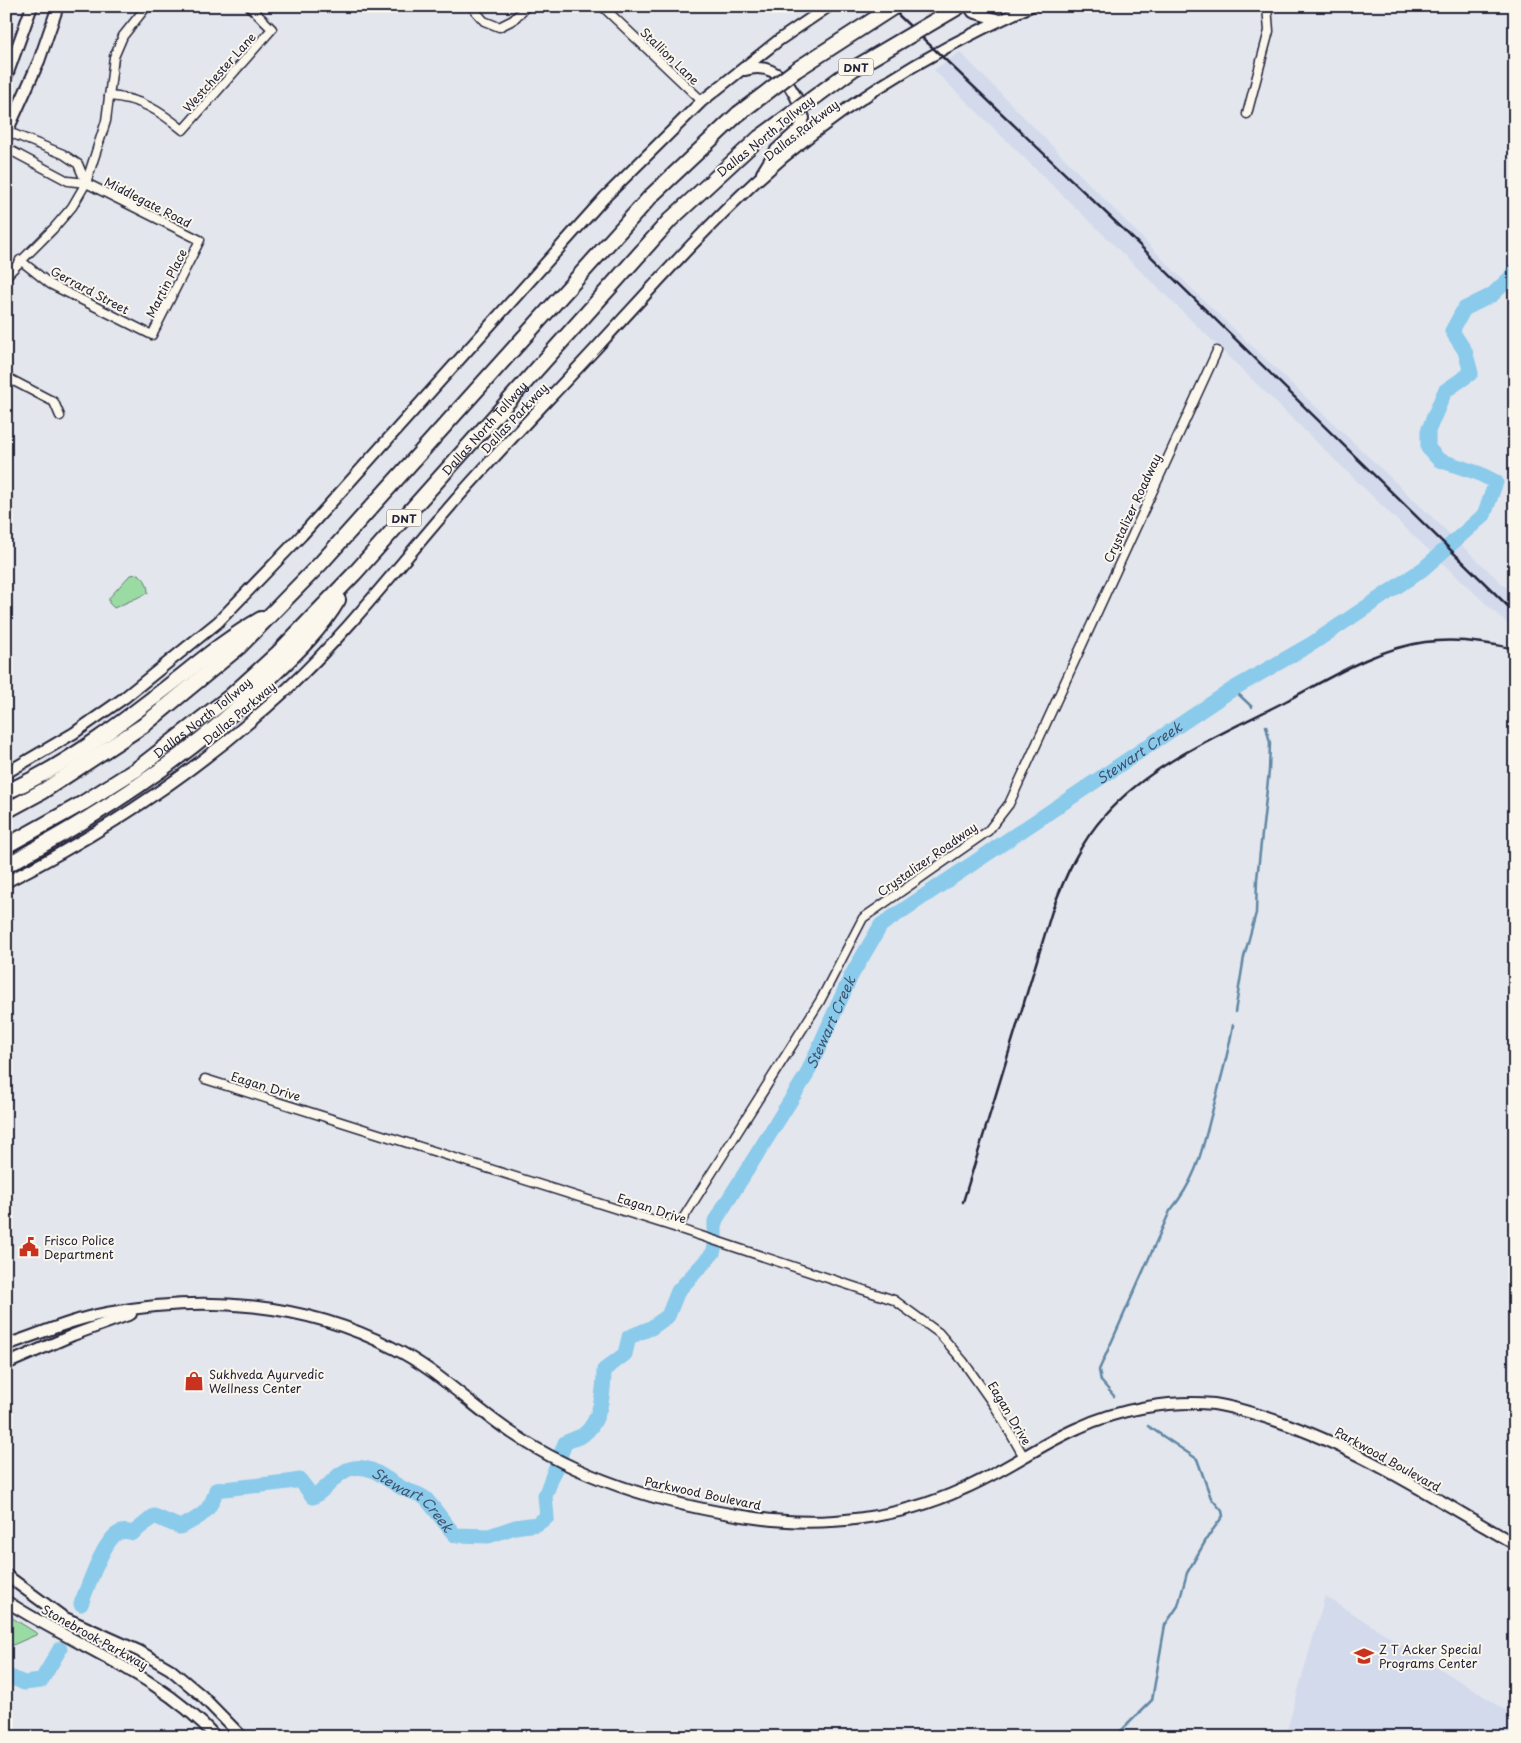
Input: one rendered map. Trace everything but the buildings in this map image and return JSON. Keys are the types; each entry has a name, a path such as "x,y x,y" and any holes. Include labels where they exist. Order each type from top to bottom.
{"highway":[{"name":"DNT","path":"6,811 84,765 144,725 240,646 279,608 652,195 738,114 796,70 895,6"},
{"name":"Dallas North Tollway","path":"6,846 90,799 137,769 187,732 277,654 354,574 670,220 758,138 853,69 960,6"},
{"path":"6,866 84,822 134,789 201,741 237,711 326,621 354,574"},
{"path":"6,792 78,752 136,711 233,635 279,608"}],"main road":[{"path":"6,78 32,6"},
{"path":"7,132 39,61 58,6"},
{"path":"6,773 74,733 124,698 218,622 302,535 605,198 702,101 738,72 829,6"},
{"path":"970,6 973,12 999,20"},
{"name":"Dallas Parkway","path":"6,882 88,839 171,784 247,725 287,688 359,616 460,495 552,395 705,230 757,180 808,138 883,86 937,53 999,20 1031,6"},
{"path":"738,72 755,67 767,67 780,76 798,99 804,118 800,128 776,150 757,180"},
{"name":"Parkwood Boulevard","path":"6,1344 105,1314 192,1303 255,1306 290,1312 334,1324 390,1346 424,1365 507,1430 541,1452 588,1475 620,1487 729,1514 768,1520 817,1522 874,1516 932,1501 982,1481 1080,1426 1113,1416 1171,1405 1216,1404 1264,1416 1346,1448 1515,1544"},
{"name":"Parkwood Boulevard","path":"6,1364 73,1335 149,1308"},
{"name":"Stonebrook Parkway","path":"6,1575 63,1617 139,1651 170,1669 201,1695 242,1737"},
{"name":"Stonebrook Parkway","path":"6,1601 61,1634 105,1655 158,1687 189,1709 216,1737"}],"street":[{"path":"6,276 53,229 72,206 86,183 106,121 114,58 123,36 147,6"},
{"name":"Westchester Lane","path":"109,96 128,97 142,102 161,112 183,130 272,29 249,6"},
{"path":"471,6 484,21 499,27 513,20 527,6"},
{"name":"Stallion Lane","path":"602,6 702,101"},
{"path":"1247,114 1268,31 1266,6"},
{"name":"Middlegate Road","path":"7,132 63,154 78,164 86,183"},
{"name":"Middlegate Road","path":"6,148 68,181 86,183 200,240"},
{"name":"Martin Place","path":"152,335 200,240"},
{"name":"Gerrard Street","path":"20,260 50,284 152,335"},
{"name":"Crystalizer Roadway","path":"677,1228 820,1001 863,918 988,831 1009,804 1217,351"},
{"path":"6,377 54,402 60,416"},
{"name":"Eagan Drive","path":"205,1079 677,1228 882,1295 905,1308 939,1333 964,1361 996,1408 1024,1457"}],"shaded area":[{"path":"960,52 1196,293 1515,596 1515,631 1402,525 934,70"},
{"name":"Z T Acker Special Programs Center","path":"1325,1596 1515,1716 1515,1737 1285,1737"}],"green space":[{"path":"138,574 146,582 148,593 114,608 109,603 109,598 130,575"},
{"path":"6,1614 38,1634 6,1648"}],"waterway":[{"name":"Stewart Creek","path":"81,1604 97,1564 115,1535 121,1532 133,1533 154,1516 180,1527 208,1509 216,1490 300,1480 313,1497 342,1473 360,1467 373,1470 402,1488 424,1497 455,1535 489,1536 515,1527 537,1524 547,1517 545,1496 565,1443 583,1435 598,1414 602,1396 604,1370 625,1354 629,1337 651,1328 668,1316 678,1291 713,1253 715,1246 715,1221 806,1076 851,976 881,925 1233,689 1313,643 1423,569 1484,515 1496,482 1478,473 1439,460 1428,448 1428,431 1445,391 1471,373 1465,351 1452,331 1464,309 1492,295 1510,278 1515,269"},
{"path":"1233,689 1252,707"},
{"path":"1235,1012 1244,957 1256,913 1257,879 1269,771 1270,743 1266,726"},
{"path":"1114,1396 1101,1381 1099,1370 1170,1211 1179,1200 1192,1177 1204,1143 1229,1048 1233,1025"},
{"path":"1115,1737 1152,1700 1165,1625 1178,1606 1187,1573 1209,1535 1223,1516 1222,1511 1211,1498 1197,1459 1148,1426"},
{"name":"Stewart Creek","path":"6,1675 24,1683 41,1681 60,1649"}],"railway":[{"path":"889,6 1125,231 1515,613"},
{"path":"963,1202 1052,911 1074,860 1088,837 1105,815 1144,779 1190,750 1336,674 1388,651 1425,642 1448,640 1493,644 1515,649"}],"place":[{"name":"Frisco Police Department","path":"29,1247"},
{"name":"Sukhveda Ayurvedic Wellness Center","path":"194,1381"},
{"name":"Z T Acker Special Programs Center","path":"1364,1656"}]}
